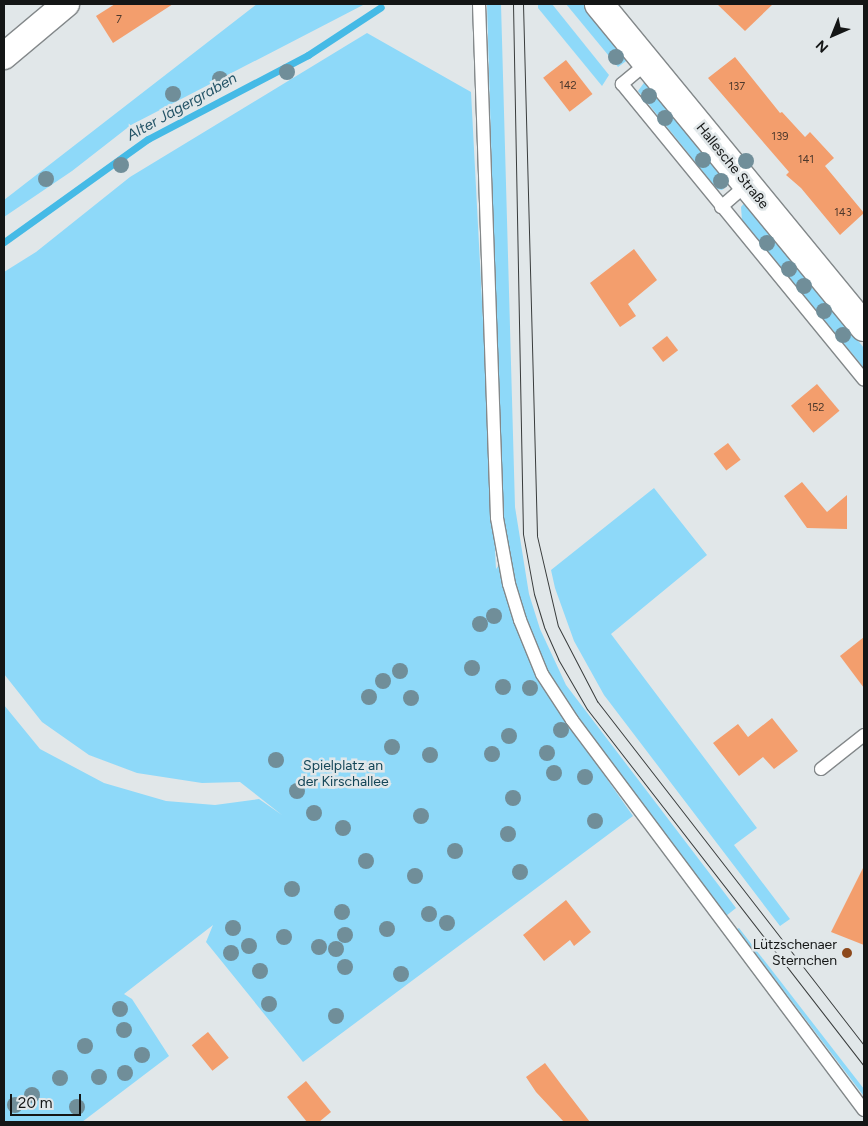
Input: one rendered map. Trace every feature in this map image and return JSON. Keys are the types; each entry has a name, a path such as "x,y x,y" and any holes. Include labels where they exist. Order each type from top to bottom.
{"street":[{"path":"4,56 66,4"},
{"name":"Hallesche Straße","path":"600,4 864,327"}],"lane":[{"path":"479,4 498,518 509,584 520,620 542,674 572,720 864,1110"},
{"path":"647,63 622,84 864,380"},
{"path":"721,207 747,184"},
{"path":"821,769 864,735"}],"green space":[{"path":"257,4 365,4 131,125 72,171 4,217 4,200"},
{"path":"487,4 501,4 515,507 529,594 540,629 566,685 736,908 726,916 576,716 547,670 513,583 502,517"},
{"path":"538,4 552,4 609,75 602,86 538,8"},
{"path":"566,4 584,4 629,59 618,67"},
{"name":"Spielplatz an der Kirschallee","path":"367,33 471,92 496,569 499,565 567,722 633,816 303,1062 206,942 213,925 124,994 132,999 169,1056 82,1122 4,1122 4,705 40,749 104,783 166,801 215,805 259,799 282,815 240,782 202,783 137,773 89,755 42,722 4,674 4,272 36,252 130,177"},
{"path":"646,80 729,184 722,190 717,189 638,91"},
{"path":"745,202 864,348 864,368 742,220 741,207"},
{"path":"654,488 707,555 611,634 757,828 734,845 790,919 780,926 604,695 574,641 555,588 551,570"},
{"path":"739,928 864,1089 863,1095 737,929"}],"building":[{"path":"115,4 173,4 113,43 96,16"},
{"path":"717,4 773,4 745,31"},
{"path":"735,57 780,113 782,112 805,137 810,132 834,158 825,166 864,213 840,235 801,188 786,175 789,172 708,78"},
{"path":"566,60 592,94 570,112 543,78"},
{"path":"634,249 657,280 628,304 636,316 620,327 590,283"},
{"path":"667,336 678,350 663,362 652,348"},
{"path":"817,384 839,411 813,433 791,406"},
{"path":"728,443 741,460 726,471 714,454"},
{"path":"802,482 827,512 847,495 847,529 807,528 784,496"},
{"path":"864,637 864,688 840,656"},
{"path":"772,718 798,751 774,769 763,757 739,776 713,743 738,724 748,737"},
{"path":"864,866 864,945 831,932"},
{"path":"566,900 591,932 574,946 570,940 544,961 523,935"},
{"path":"208,1032 229,1058 212,1071 192,1045"},
{"path":"545,1063 590,1122 564,1122 536,1092 526,1077"},
{"path":"306,1081 331,1112 319,1122 307,1122 287,1097"}],"waterway":[{"name":"Alter Jägergraben","path":"4,242 148,139 308,55 381,7"}],"tram line":[{"path":"513,4 523,534 534,594 544,627 558,659 587,709 864,1066"},
{"path":"523,4 537,536 558,626 597,701 864,1045"}],"place":[{"name":"Lützschenaer Sternchen","path":"847,953"}]}
